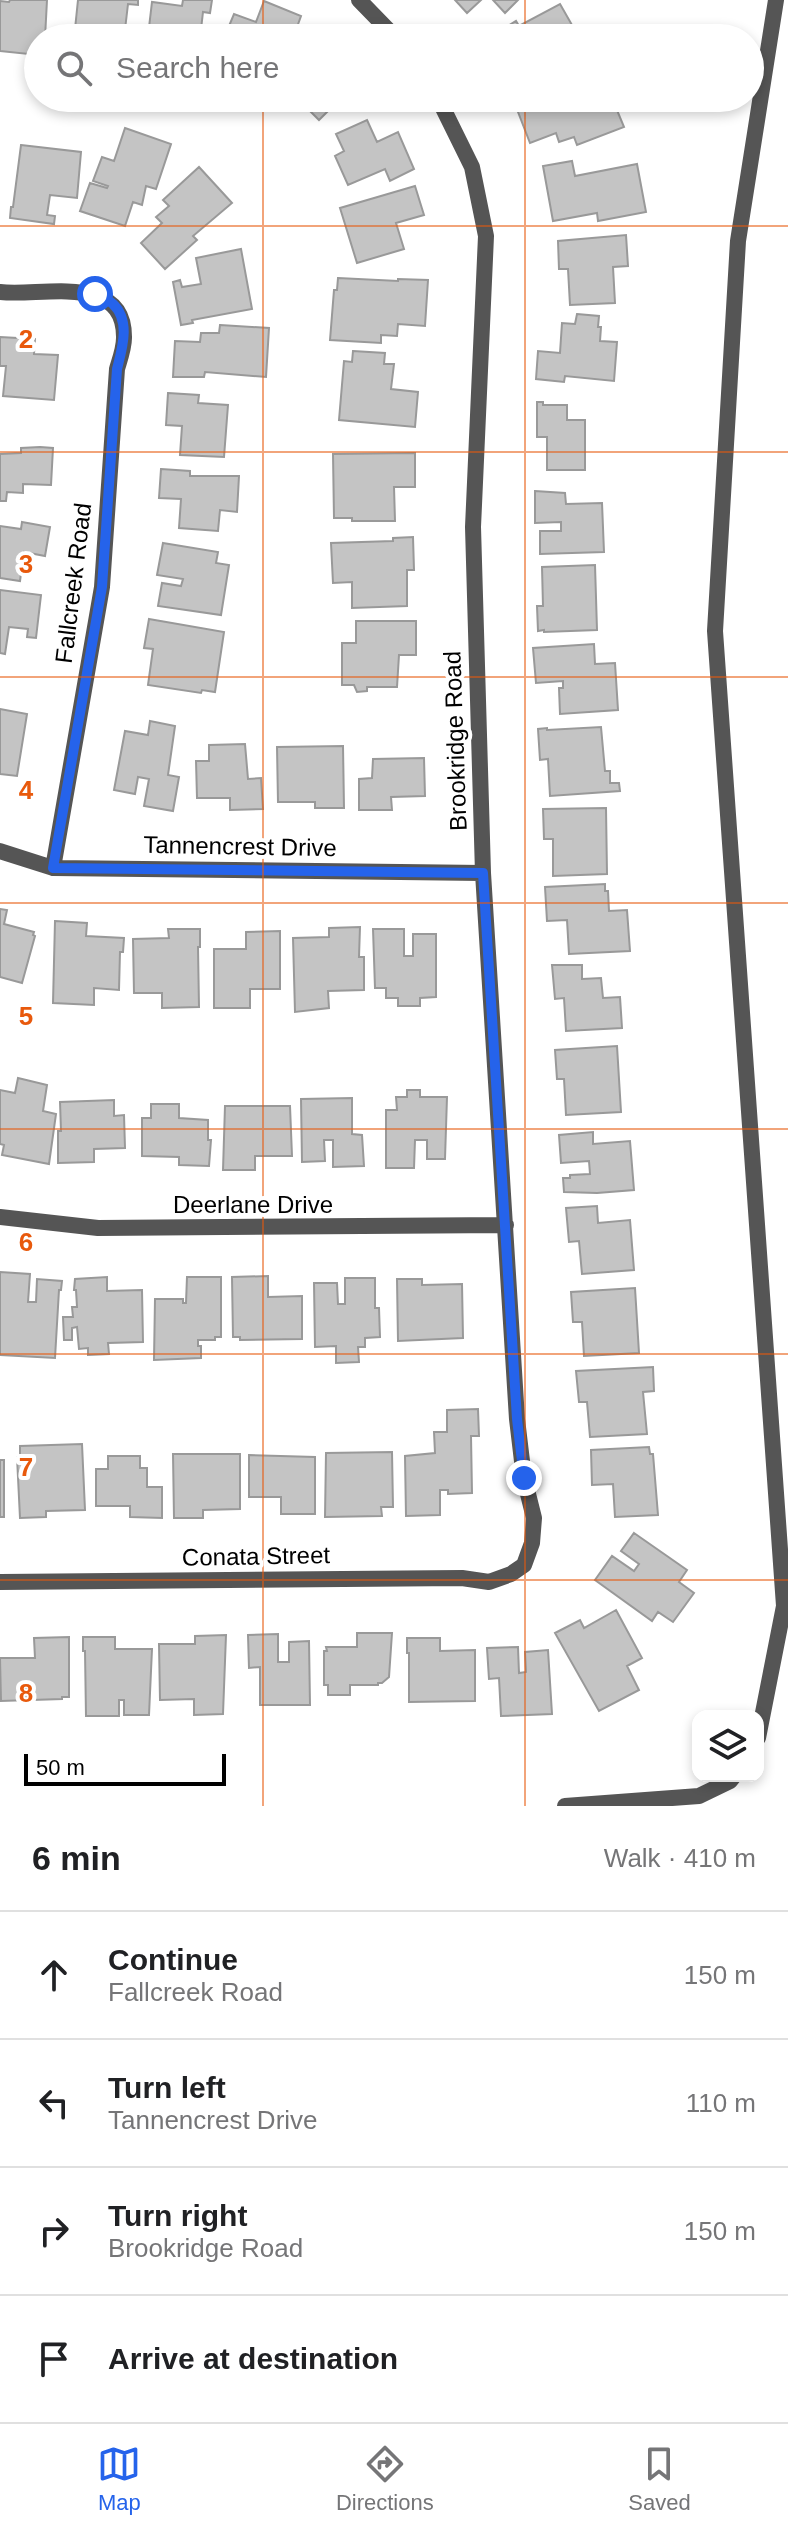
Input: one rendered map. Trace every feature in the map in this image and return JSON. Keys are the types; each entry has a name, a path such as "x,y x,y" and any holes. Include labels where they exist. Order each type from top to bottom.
{"street":[{"path":"359,0 382,24"},
{"path":"764,76 776,0"},
{"name":"Brookridge Road","path":"445,112 472,167 486,236 473,527 483,873 517,1419 524,1478 534,1518 532,1543 524,1565 511,1574"},
{"path":"758,112 738,241 715,631 784,1606 764,1710"},
{"name":"Fallcreek Road","path":"0,292 72,291 95,294 113,304 122,322 124,340 117,369 102,587 53,868"},
{"name":"Tannencrest Drive","path":"0,851 53,868 483,873"},
{"name":"Deerlane Drive","path":"0,1217 98,1228 506,1225"},
{"name":"Conata Street","path":"0,1582 462,1578 489,1582 511,1574"},
{"path":"565,1806 699,1796 728,1782"}],"building":[{"path":"47,0 46,24 24,24 24,54 0,51 0,1"},
{"path":"78,0 138,0 138,5 128,4 126,24 76,24"},
{"path":"183,0 212,0 210,13 203,12 202,24 149,24 152,2 182,6"},
{"path":"455,0 481,0 467,13"},
{"path":"493,0 518,0 505,13"},
{"path":"264,1 301,16 298,24 230,24 234,14 256,22"},
{"path":"560,4 571,24 523,24"},
{"path":"311,112 327,112 319,120"},
{"path":"518,112 618,112 624,127 577,145 574,137 559,142 556,133 530,143"},
{"path":"367,120 377,142 398,132 414,169 390,181 385,169 348,185 335,156 344,151 336,134"},
{"path":"125,128 171,144 156,189 146,186 142,205 133,202 125,226 80,211 90,183 107,188 93,181 102,157 114,161"},
{"path":"21,145 81,152 77,198 50,195 47,215 55,216 54,224 10,218"},
{"path":"572,161 575,176 637,164 646,212 598,221 597,213 553,221 543,166"},
{"path":"199,167 232,203 193,236 197,240 165,269 141,243 162,223 156,217 169,206 163,200"},
{"path":"415,186 424,215 396,223 404,249 357,263 340,208"},
{"path":"626,235 628,266 613,267 615,303 570,305 568,269 559,269 558,241"},
{"path":"241,249 252,309 192,320 193,323 181,325 173,282 180,280 182,287 201,284 196,258"},
{"path":"338,278 428,280 425,326 398,324 397,336 381,335 381,343 330,340 334,290 337,290"},
{"path":"577,314 599,316 600,341 617,342 614,381 565,376 564,382 536,379 538,351 560,353 562,323 575,324"},
{"path":"220,325 269,328 266,377 205,372 204,377 173,377 175,341 200,342 201,333 219,333"},
{"path":"0,337 35,339 34,354 58,355 54,400 3,396 6,366 0,366"},
{"path":"353,351 385,353 384,364 394,364 391,389 418,392 415,427 339,420 344,361 352,362"},
{"path":"168,393 199,395 198,403 228,405 224,457 180,455 182,426 166,425"},
{"path":"537,402 567,405 567,420 585,420 585,470 547,470 547,437 537,437"},
{"path":"21,448 53,448 51,485 23,484 23,493 7,492 6,501 0,501 0,454 21,453"},
{"path":"415,453 415,487 394,487 395,521 334,518 333,454"},
{"path":"161,469 190,471 190,476 239,476 237,512 220,510 218,531 179,528 181,499 159,498"},
{"path":"535,491 565,493 566,504 602,503 604,552 540,554 540,531 561,531 561,522 535,523"},
{"path":"22,522 50,527 45,556 24,552 20,581 0,578 0,526 21,529"},
{"path":"413,537 414,570 407,570 407,606 352,608 352,582 333,583 331,543 393,541 393,538"},
{"path":"163,543 218,552 216,563 229,565 221,615 158,606 162,583 181,586 183,579 157,575"},
{"path":"595,565 597,630 538,631 537,606 543,606 542,567"},
{"path":"0,590 41,595 36,638 27,637 28,629 9,627 5,654 0,653"},
{"path":"149,619 224,632 215,692 202,690 201,693 148,685 153,649 144,648"},
{"path":"356,621 416,621 416,655 399,655 397,687 367,687 367,691 357,692 354,685 342,685 342,643 356,643"},
{"path":"594,644 595,664 615,663 618,710 560,714 559,688 563,688 563,681 536,683 533,648"},
{"path":"0,709 27,714 17,776 0,774"},
{"path":"150,721 175,726 168,775 179,777 173,811 144,806 149,779 138,777 135,794 114,790 125,731 148,735"},
{"path":"601,727 605,771 610,771 610,783 619,783 620,791 550,796 548,759 540,760 538,729"},
{"path":"245,744 248,779 261,778 263,809 230,810 230,798 197,798 196,761 209,761 209,745"},
{"path":"343,746 344,808 315,808 315,802 278,802 277,747"},
{"path":"424,758 425,796 391,797 392,810 359,810 359,779 372,778 373,759"},
{"path":"606,808 607,874 553,876 553,839 544,839 543,809"},
{"path":"605,884 609,911 627,910 630,951 569,954 567,920 547,921 545,887"},
{"path":"0,909 7,910 4,924 34,932 22,983 0,977"},
{"path":"55,921 87,923 86,936 124,938 123,952 120,952 119,990 94,988 94,1005 53,1003"},
{"path":"360,927 359,957 364,957 364,990 328,991 329,1008 295,1012 293,938 329,937 329,928"},
{"path":"168,929 200,929 199,1007 162,1008 162,993 134,993 133,939 169,938"},
{"path":"373,929 404,929 404,956 413,956 413,934 436,934 436,997 420,998 420,1006 398,1006 398,998 386,998 386,988 375,988"},
{"path":"280,931 280,989 250,989 250,1008 214,1008 214,949 246,949 246,932"},
{"path":"552,965 582,965 582,979 601,978 603,998 620,997 622,1028 566,1031 564,998 555,999"},
{"path":"617,1046 621,1112 566,1115 564,1079 557,1079 555,1050"},
{"path":"18,1078 47,1085 43,1111 56,1114 49,1164 2,1155 0,1090 15,1093"},
{"path":"407,1090 420,1090 420,1097 447,1097 445,1159 427,1159 427,1140 415,1140 414,1168 386,1168 386,1110 397,1110 396,1097 407,1097"},
{"path":"352,1098 352,1134 362,1135 364,1166 333,1167 333,1140 324,1140 325,1161 302,1162 301,1099"},
{"path":"114,1100 114,1116 124,1115 125,1148 94,1149 94,1162 58,1163 60,1102"},
{"path":"151,1104 179,1104 179,1118 208,1120 208,1140 211,1140 209,1166 179,1165 179,1157 142,1156 142,1118 151,1118"},
{"path":"225,1106 290,1106 292,1156 255,1156 255,1170 223,1170"},
{"path":"593,1132 593,1144 630,1141 634,1190 564,1192 563,1178 590,1174 589,1161 561,1163 559,1135"},
{"path":"597,1206 598,1223 630,1220 634,1270 582,1274 579,1241 569,1242 566,1208"},
{"path":"0,1272 30,1274 28,1302 36,1302 37,1279 62,1281 55,1358 0,1355"},
{"path":"268,1276 268,1297 302,1296 302,1339 240,1340 240,1337 233,1337 232,1277"},
{"path":"107,1277 107,1291 142,1290 143,1342 108,1343 109,1354 88,1355 88,1348 79,1349 77,1327 72,1328 72,1340 64,1340 63,1317 73,1317 72,1307 77,1307 75,1279"},
{"path":"187,1277 221,1277 221,1337 198,1340 201,1358 154,1360 155,1299 183,1299 186,1303"},
{"path":"345,1278 375,1278 375,1308 379,1308 380,1337 365,1338 365,1347 358,1347 359,1362 336,1363 336,1346 315,1347 314,1283 337,1283 338,1304 345,1304"},
{"path":"397,1279 422,1279 422,1285 462,1284 463,1338 398,1341"},
{"path":"635,1288 639,1353 584,1356 582,1322 573,1322 571,1292"},
{"path":"653,1367 654,1391 643,1392 647,1434 590,1437 587,1402 579,1402 576,1371"},
{"path":"478,1409 479,1436 471,1436 472,1493 448,1494 448,1490 440,1490 440,1515 406,1516 405,1456 435,1453 434,1432 447,1432 447,1410"},
{"path":"82,1444 85,1510 46,1511 46,1517 20,1518 17,1457 20,1457 20,1446"},
{"path":"649,1447 650,1454 653,1454 658,1515 615,1517 613,1484 592,1485 591,1450"},
{"path":"392,1452 393,1507 381,1507 382,1516 325,1517 326,1453"},
{"path":"173,1454 240,1454 240,1509 203,1510 203,1518 174,1518"},
{"path":"249,1455 315,1457 315,1514 281,1514 281,1497 249,1497"},
{"path":"108,1456 140,1456 140,1468 147,1468 147,1487 162,1487 162,1518 130,1517 130,1506 96,1506 96,1469 108,1469"},
{"path":"0,1460 4,1460 4,1517 0,1517"},
{"path":"634,1533 687,1570 679,1582 694,1593 673,1622 658,1612 652,1621 595,1580 612,1556 634,1571 639,1564 621,1551"},
{"path":"616,1610 642,1658 627,1666 639,1690 599,1711 555,1633 580,1620 584,1628"},
{"path":"357,1633 392,1633 389,1677 378,1685 350,1685 350,1695 328,1695 328,1685 324,1685 324,1651 327,1651 326,1647 357,1647"},
{"path":"278,1634 278,1662 289,1662 289,1642 309,1641 310,1705 260,1705 260,1667 249,1668 248,1635"},
{"path":"226,1635 223,1714 194,1715 194,1699 160,1700 159,1644 195,1644 195,1636"},
{"path":"69,1637 69,1697 1,1701 0,1658 35,1658 34,1638"},
{"path":"83,1637 115,1637 115,1649 152,1649 149,1715 124,1715 124,1700 119,1700 119,1716 86,1716"},
{"path":"407,1638 440,1638 440,1651 475,1650 475,1701 409,1702"},
{"path":"518,1647 519,1673 526,1672 525,1652 548,1650 552,1714 501,1716 499,1678 489,1679 487,1648"}],"route":[{"path":"95,294 113,304 122,322 124,340 117,369 102,587 53,868 483,873 517,1419 524,1478"}]}
